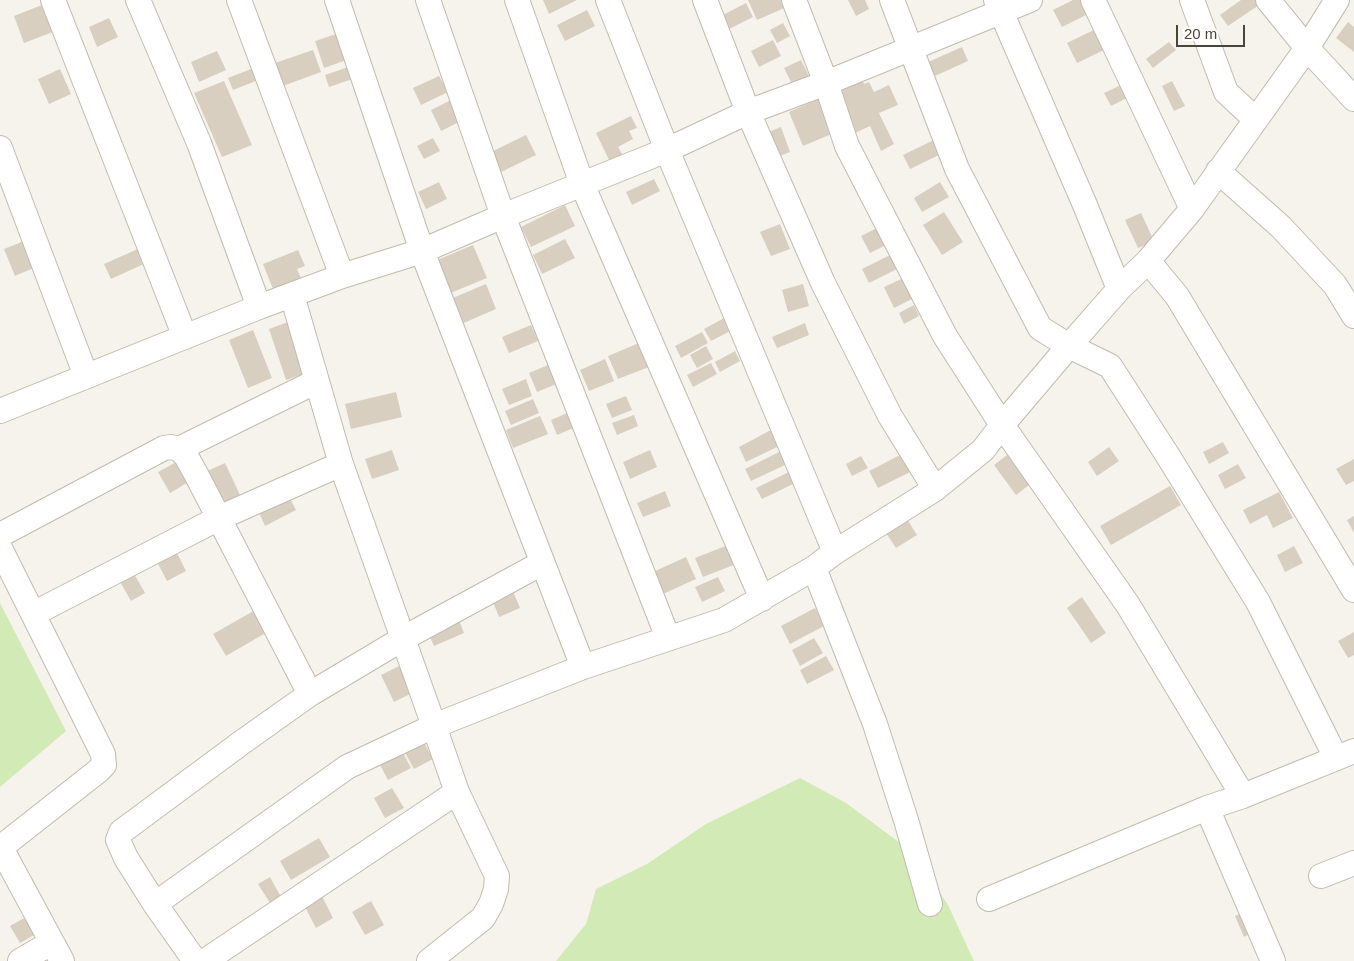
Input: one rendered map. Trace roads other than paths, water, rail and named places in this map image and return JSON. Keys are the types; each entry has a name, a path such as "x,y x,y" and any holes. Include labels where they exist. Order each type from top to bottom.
{"street":[{"path":"52,0 186,337"},
{"path":"138,0 200,143 259,307"},
{"path":"239,0 342,276"},
{"path":"337,0 422,251 582,667"},
{"path":"428,0 503,216 668,638"},
{"path":"517,0 582,184 762,599"},
{"path":"608,0 667,150 835,552"},
{"path":"705,0 748,112 823,283 890,416 935,489"},
{"path":"794,0 826,82 847,146 945,336 1002,425 1128,605 1243,796"},
{"path":"892,0 912,47 957,169 1040,328 1069,346 1110,366 1258,602 1345,754 1243,796 1207,808 989,898"},
{"path":"0,411 259,307 342,276 422,251 667,150 748,112 912,47 998,6 1030,0"},
{"path":"1093,0 1192,208"},
{"path":"1192,0 1226,92 1255,119"},
{"path":"1268,0 1307,48 1354,99"},
{"path":"155,904 347,767 434,726 582,667 724,620 814,568 835,552 935,489 983,450 1002,425 1119,288 1148,261 1192,208 1307,48 1337,0"},
{"path":"998,6 1119,288"},
{"path":"0,148 86,376"},
{"path":"1218,171 1281,227 1336,285 1354,316"},
{"path":"1148,261 1177,296 1354,590"},
{"path":"292,295 341,464 457,792 497,876 496,889 491,904 483,918 429,961"},
{"path":"179,449 316,381"},
{"path":"0,535 164,448 179,449 186,456 310,694"},
{"path":"33,614 219,518 341,464"},
{"path":"0,548 103,754 104,764 98,771 0,848 56,952 20,961"},
{"path":"457,792 193,960 155,904 122,850 118,840 121,832 310,694 404,638 542,563"},
{"path":"814,568 875,724 906,820 930,904"},
{"path":"1207,808 1273,961"},
{"path":"1322,876 1354,863"}]}
